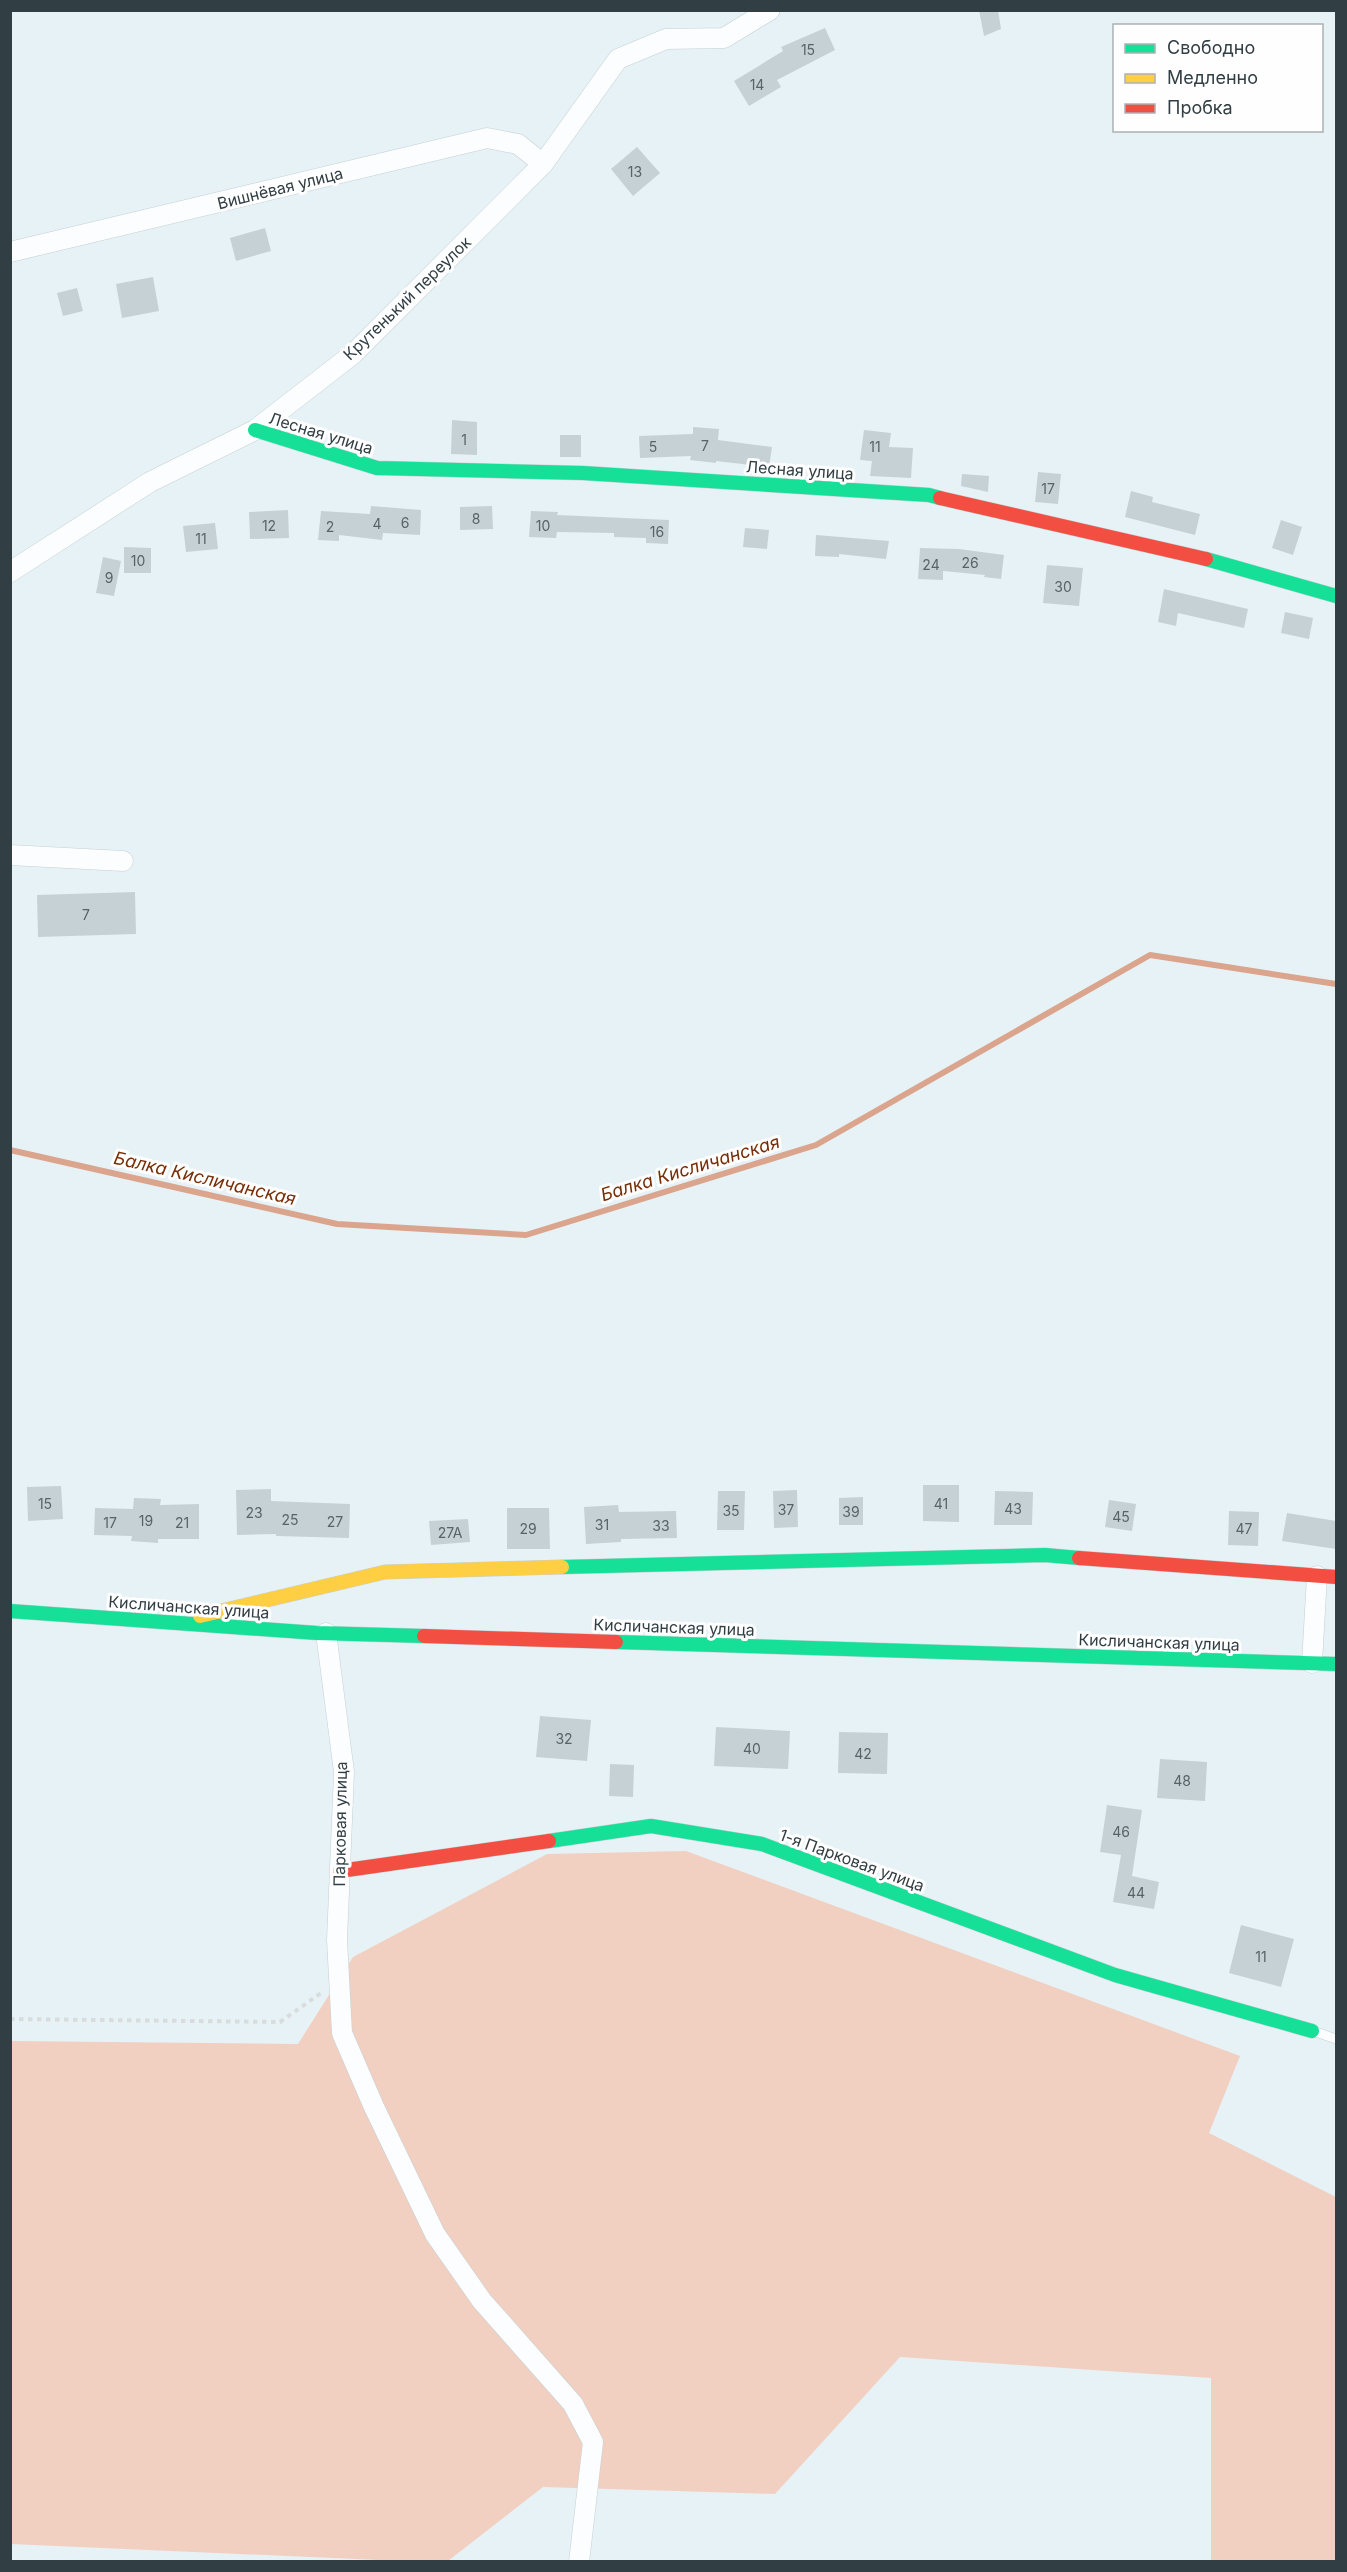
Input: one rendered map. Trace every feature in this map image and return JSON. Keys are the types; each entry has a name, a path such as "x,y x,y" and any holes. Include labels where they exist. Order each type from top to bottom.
{"street":[{"name":"Крутенький переулок","path":"10,572 150,482 255,430 353,354 543,164 618,59 666,39 724,38 770,10"},
{"name":"Вишнёвая улица","path":"10,252 487,138 518,144 543,164"},
{"name":"Лесная улица","path":"255,430 377,468 583,473 929,495 1210,560 1336,596"},
{"path":"10,855 123,861"},
{"path":"176,1622 385,1572 1045,1555 1336,1577"},
{"path":"1312,1663 1317,1576"},
{"name":"Кисличанская улица","path":"10,1611 326,1633 1336,1664"},
{"name":"Парковая улица","path":"326,1633 344,1772 337,1940 342,2033 374,2107 435,2234 482,2301 573,2404 593,2442 579,2562"},
{"name":"1-я Парковая улица","path":"340,1871 651,1826 762,1844 1115,1975 1312,2031"}],"lane":[{"name":"1-я Парковая улица","path":"1312,2031 1336,2039"}],"path":[{"path":"10,2019 280,2022 338,1981"}],"shaded area":[{"path":"686,1851 1240,2056 1209,2133 1336,2197 1336,2561 1211,2561 1211,2378 900,2357 775,2494 543,2487 448,2561 401,2561 11,2544 11,2041 298,2044 353,1957 547,1854"}],"building":[{"path":"979,10 998,10 1001,29 984,36"},
{"path":"825,28 835,50 777,80 781,87 749,106 734,81 783,51 781,47"},
{"path":"637,147 660,173 633,196 611,169"},
{"path":"265,228 271,251 236,261 230,238"},
{"path":"153,277 159,311 122,318 116,284"},
{"path":"77,288 83,311 63,316 57,293"},
{"path":"452,420 477,422 477,455 451,454"},
{"path":"693,427 719,429 718,440 772,447 769,467 690,460 691,456 640,458 639,436 693,434"},
{"path":"864,430 891,433 889,447 913,448 911,478 870,476 872,461 860,460"},
{"path":"560,435 581,435 581,457 560,457"},
{"path":"1038,472 1061,474 1058,504 1035,502"},
{"path":"962,474 989,476 988,492 961,486"},
{"path":"1131,491 1153,497 1152,502 1200,514 1195,535 1125,517"},
{"path":"371,506 421,510 420,535 383,533 382,540 339,535 339,541 318,540 321,511 370,514"},
{"path":"492,506 493,529 460,530 460,507"},
{"path":"288,510 289,538 250,539 249,512"},
{"path":"531,511 558,512 557,515 669,520 668,544 646,543 646,538 614,537 614,533 557,532 556,538 529,537"},
{"path":"1281,520 1302,527 1293,555 1272,548"},
{"path":"215,523 218,549 186,552 183,526"},
{"path":"745,528 769,530 767,549 743,547"},
{"path":"816,535 889,541 886,559 839,554 839,557 815,556"},
{"path":"124,547 151,548 151,573 124,573"},
{"path":"920,548 959,549 1004,555 1001,579 943,571 943,580 918,579"},
{"path":"103,557 121,561 114,596 96,593"},
{"path":"1047,565 1083,568 1079,606 1043,603"},
{"path":"1164,589 1248,609 1244,628 1178,613 1176,626 1158,622"},
{"path":"1285,612 1313,618 1309,639 1281,633"},
{"path":"135,892 136,934 38,937 37,895"},
{"path":"923,1485 959,1485 959,1522 923,1521"},
{"path":"61,1486 63,1519 28,1521 27,1487"},
{"path":"271,1489 271,1501 350,1504 349,1538 276,1536 276,1534 237,1535 236,1490"},
{"path":"797,1490 798,1527 774,1528 773,1491"},
{"path":"718,1491 745,1491 744,1530 717,1530"},
{"path":"995,1491 1033,1492 1032,1525 994,1525"},
{"path":"863,1497 863,1525 839,1525 839,1498"},
{"path":"134,1498 161,1499 160,1505 199,1504 199,1539 158,1539 158,1543 131,1541 132,1536 94,1535 95,1508 133,1509"},
{"path":"1109,1500 1136,1504 1132,1531 1105,1527"},
{"path":"618,1505 619,1512 676,1511 677,1538 621,1539 621,1542 586,1544 584,1507"},
{"path":"507,1508 549,1508 550,1549 507,1549"},
{"path":"1229,1511 1259,1512 1258,1546 1228,1545"},
{"path":"1287,1513 1336,1521 1336,1549 1282,1541"},
{"path":"468,1519 470,1542 431,1545 429,1521"},
{"path":"540,1716 591,1720 587,1761 536,1757"},
{"path":"716,1727 790,1731 788,1769 714,1766"},
{"path":"839,1732 888,1733 887,1774 838,1773"},
{"path":"1160,1759 1207,1762 1205,1801 1157,1798"},
{"path":"610,1764 634,1765 633,1797 609,1796"},
{"path":"1107,1805 1142,1810 1132,1876 1159,1882 1154,1909 1113,1902 1121,1855 1100,1852"},
{"path":"1241,1925 1294,1939 1281,1987 1229,1973"}],"waterway":[{"name":"Балка Кисличанская","path":"10,1150 337,1224 526,1235 816,1145 1150,955 1336,984"}],"traffic: fast":[{"path":"255,430 377,468 583,473 929,495 940,498"},
{"path":"1206,559 1336,596"},
{"path":"562,1567 1045,1555 1079,1558"},
{"path":"10,1611 317,1633 424,1636"},
{"path":"616,1642 1336,1664"},
{"path":"549,1841 651,1826 762,1844 1115,1975 1312,2031"}],"traffic: slow":[{"path":"200,1616 385,1572 562,1567"}],"traffic: jam":[{"path":"940,498 1206,559"},
{"path":"1079,1558 1336,1577"},
{"path":"424,1636 616,1642"},
{"path":"340,1871 549,1841"}]}
